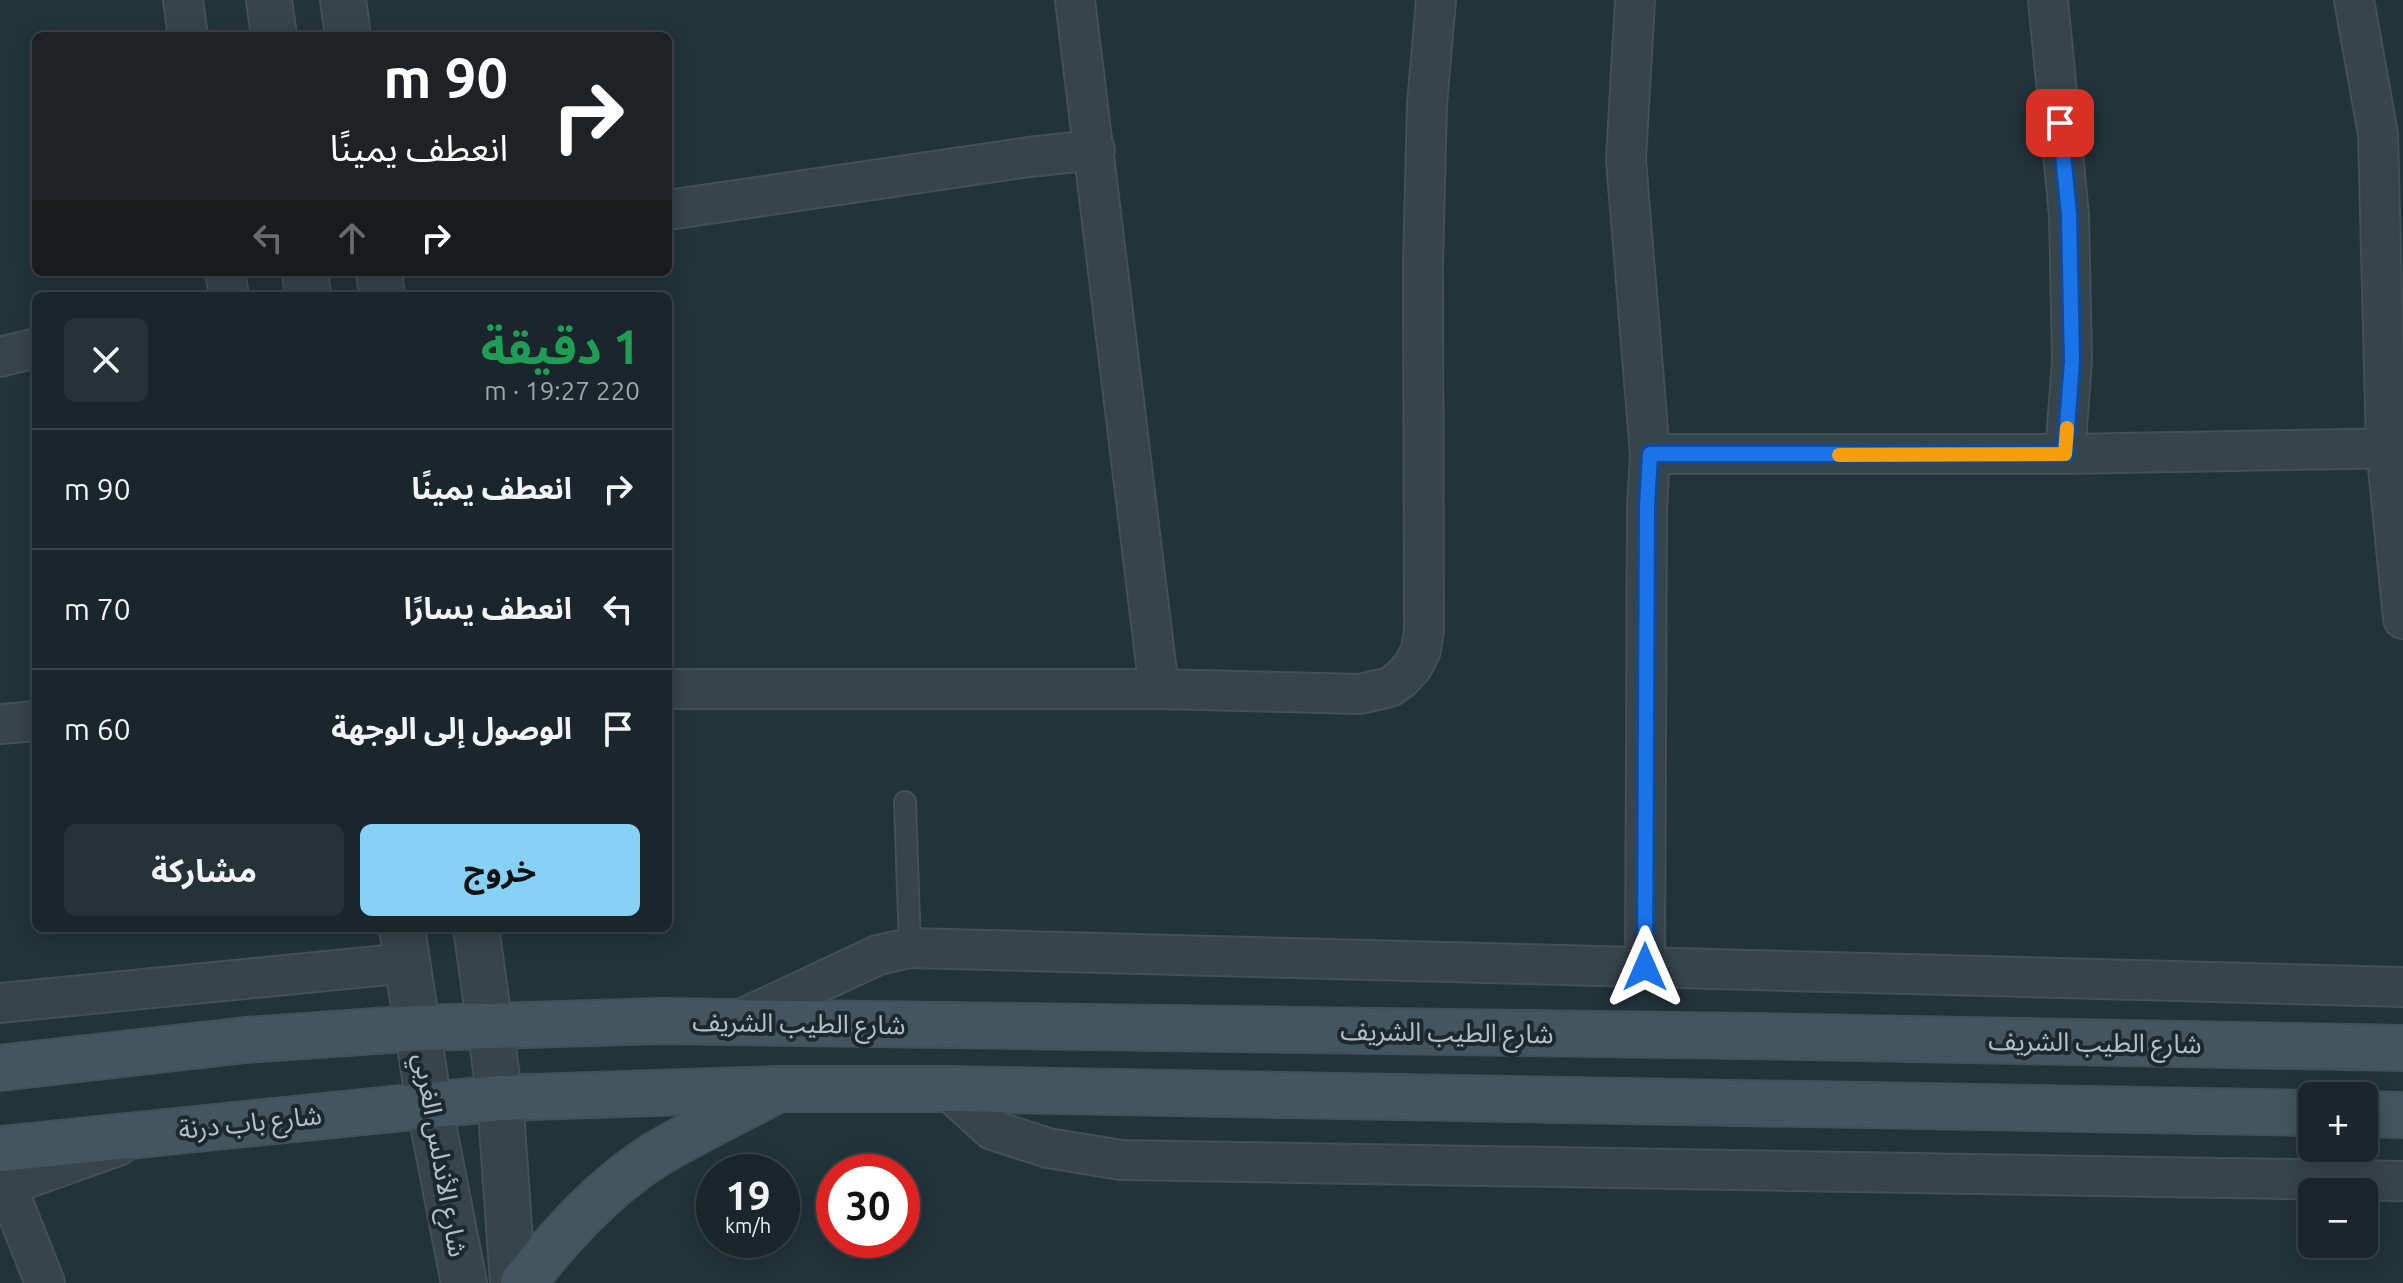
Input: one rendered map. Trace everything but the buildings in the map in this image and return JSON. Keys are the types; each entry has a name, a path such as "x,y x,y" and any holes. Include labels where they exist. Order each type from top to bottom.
{"main road":[{"name":"شارع الطيب الشريف","path":"491,1025 662,1021 2403,1048"},
{"path":"0,1068 246,1040 491,1025"},
{"path":"500,1098 779,1089 947,1089 2298,1113"},
{"path":"523,1283 554,1243 601,1197 653,1157 779,1089"},
{"name":"شارع باب درنة","path":"2,1175 157,1132 500,1098"},
{"path":"2378,1114 2403,1115"}],"street":[{"path":"183,0 187,32"},
{"path":"269,0 273,32"},
{"path":"343,0 347,32"},
{"path":"1075,0 1159,689"},
{"path":"672,689 1159,689 1335,695 1368,693 1390,687 1401,679 1413,666 1421,650 1424,630 1423,263 1427,104 1436,0"},
{"path":"1635,0 1626,160 1650,454 1647,507 1645,967"},
{"path":"2048,0 2069,215 2072,361 2065,454"},
{"path":"2354,0 2378,134 2403,619"},
{"path":"672,209 1095,150"},
{"path":"0,357 32,349"},
{"path":"1650,454 2065,454 2395,447"},
{"path":"0,724 32,721"},
{"name":"شارع الأندلس الغربي","path":"477,932 500,1098 513,1283"},
{"path":"0,1003 405,945"},
{"name":"شارع الأندلس الغربي","path":"405,945 429,1104 464,1283"},
{"path":"735,1022 878,955 910,948 2403,987"},
{"path":"947,1089 992,1130 1048,1148 1121,1160 2403,1181"},
{"path":"2,1175 45,1283"}],"lane":[{"path":"905,802 910,948"}],"slow traffic":[{"path":"1839,455 2065,454 2067,428"}],"route":[{"path":"1645,967 1647,507 1650,454 2065,454 2072,361 2069,215 2060,123"}]}
